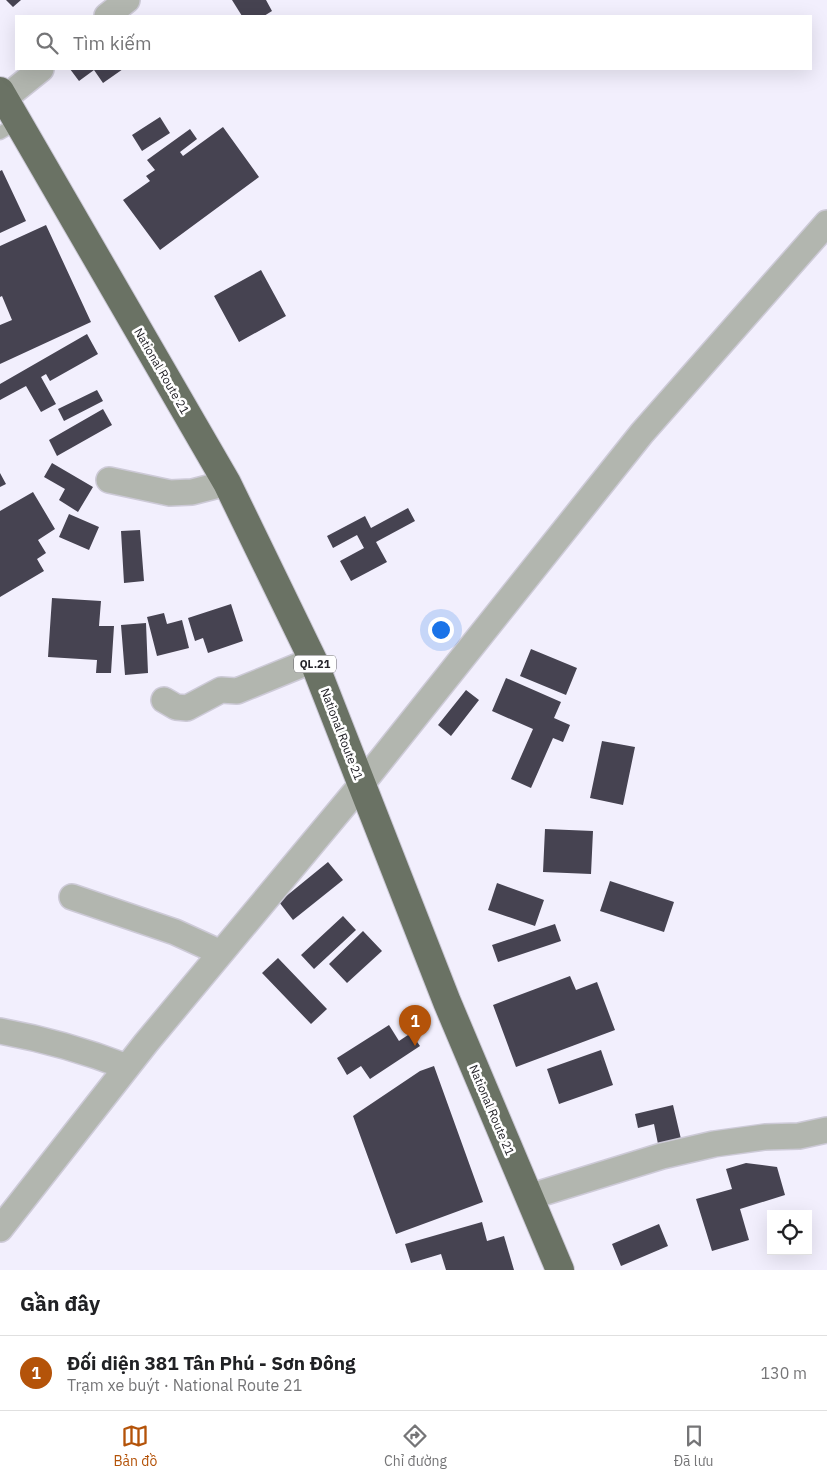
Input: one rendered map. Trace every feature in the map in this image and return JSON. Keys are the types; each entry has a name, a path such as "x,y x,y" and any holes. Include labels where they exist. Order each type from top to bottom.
{"highway":[{"name":"National Route 21","path":"2,94 9,127 227,483 313,660 447,1002 560,1270"}],"street":[{"path":"2,94 39,70"},
{"path":"0,1228 127,1067 361,785 642,434 827,223"},
{"path":"109,480 170,493 192,492 227,483"},
{"path":"164,700 176,707 187,708 220,690 237,690 313,660"},
{"path":"72,897 175,932 221,953"},
{"path":"0,1031 46,1040 127,1067"},
{"path":"529,1197 662,1156 714,1144 765,1137 799,1136 827,1130"}],"building":[{"path":"6,0 21,0 13,7"},
{"path":"232,0 266,0 272,11 266,15 241,15"},
{"path":"71,70 94,70 79,81"},
{"path":"94,70 122,70 103,83"},
{"path":"160,117 170,133 142,151 132,135"},
{"path":"223,127 259,177 160,250 123,200 150,181 146,176 155,170 147,160 190,129 197,139 180,152 183,156"},
{"path":"2,170 26,221 0,233 0,171"},
{"path":"46,225 91,322 0,364 0,325 12,320 2,296 0,297 0,246"},
{"path":"261,270 286,316 239,342 214,296"},
{"path":"87,334 98,354 50,381 46,374 41,377 56,404 41,412 26,386 0,400 0,384"},
{"path":"97,390 103,401 64,421 58,409"},
{"path":"103,409 112,425 57,456 49,440"},
{"path":"52,463 93,487 78,512 59,500 65,489 44,477"},
{"path":"0,473 6,484 0,487"},
{"path":"33,492 55,529 38,540 46,553 37,559 44,571 0,597 0,511"},
{"path":"408,508 415,521 376,542 387,562 351,581 340,561 364,548 357,535 333,548 327,536 365,516 371,528"},
{"path":"69,514 99,527 89,550 59,537"},
{"path":"140,530 144,581 124,583 121,531"},
{"path":"52,598 101,601 99,626 114,626 111,673 96,673 97,660 48,657"},
{"path":"231,604 243,641 208,653 203,638 195,641 188,618"},
{"path":"164,613 167,624 182,620 189,648 157,656 147,617"},
{"path":"146,623 148,673 125,675 121,625"},
{"path":"531,649 577,668 566,695 520,676"},
{"path":"506,678 561,702 554,718 570,725 563,742 553,738 531,788 511,779 533,729 492,711"},
{"path":"466,690 479,700 451,736 438,725"},
{"path":"602,741 635,747 623,805 590,798"},
{"path":"545,829 593,831 591,874 543,872"},
{"path":"328,862 343,880 293,920 279,902"},
{"path":"610,881 674,902 664,932 600,911"},
{"path":"497,883 544,900 535,926 488,910"},
{"path":"343,916 356,930 314,969 301,955"},
{"path":"555,924 561,941 498,962 492,945"},
{"path":"363,931 382,951 347,983 329,964"},
{"path":"278,958 327,1009 311,1024 262,973"},
{"path":"570,976 576,990 597,982 615,1030 516,1067 493,1005"},
{"path":"389,1025 399,1041 411,1033 420,1046 370,1079 361,1066 347,1075 337,1058"},
{"path":"601,1050 613,1085 559,1104 547,1069"},
{"path":"434,1066 483,1202 396,1234 353,1116 420,1071"},
{"path":"673,1105 681,1139 658,1144 654,1124 638,1128 635,1114"},
{"path":"746,1163 777,1167 785,1195 740,1209 749,1240 712,1251 696,1199 732,1189 726,1169"},
{"path":"482,1222 487,1241 504,1236 514,1270 446,1270 441,1254 411,1263 405,1244"},
{"path":"659,1224 668,1246 621,1266 612,1244"}],"place":[{"name":"Đối diện 381 Tân Phú - Sơn Đông","path":"415,1046"}]}
